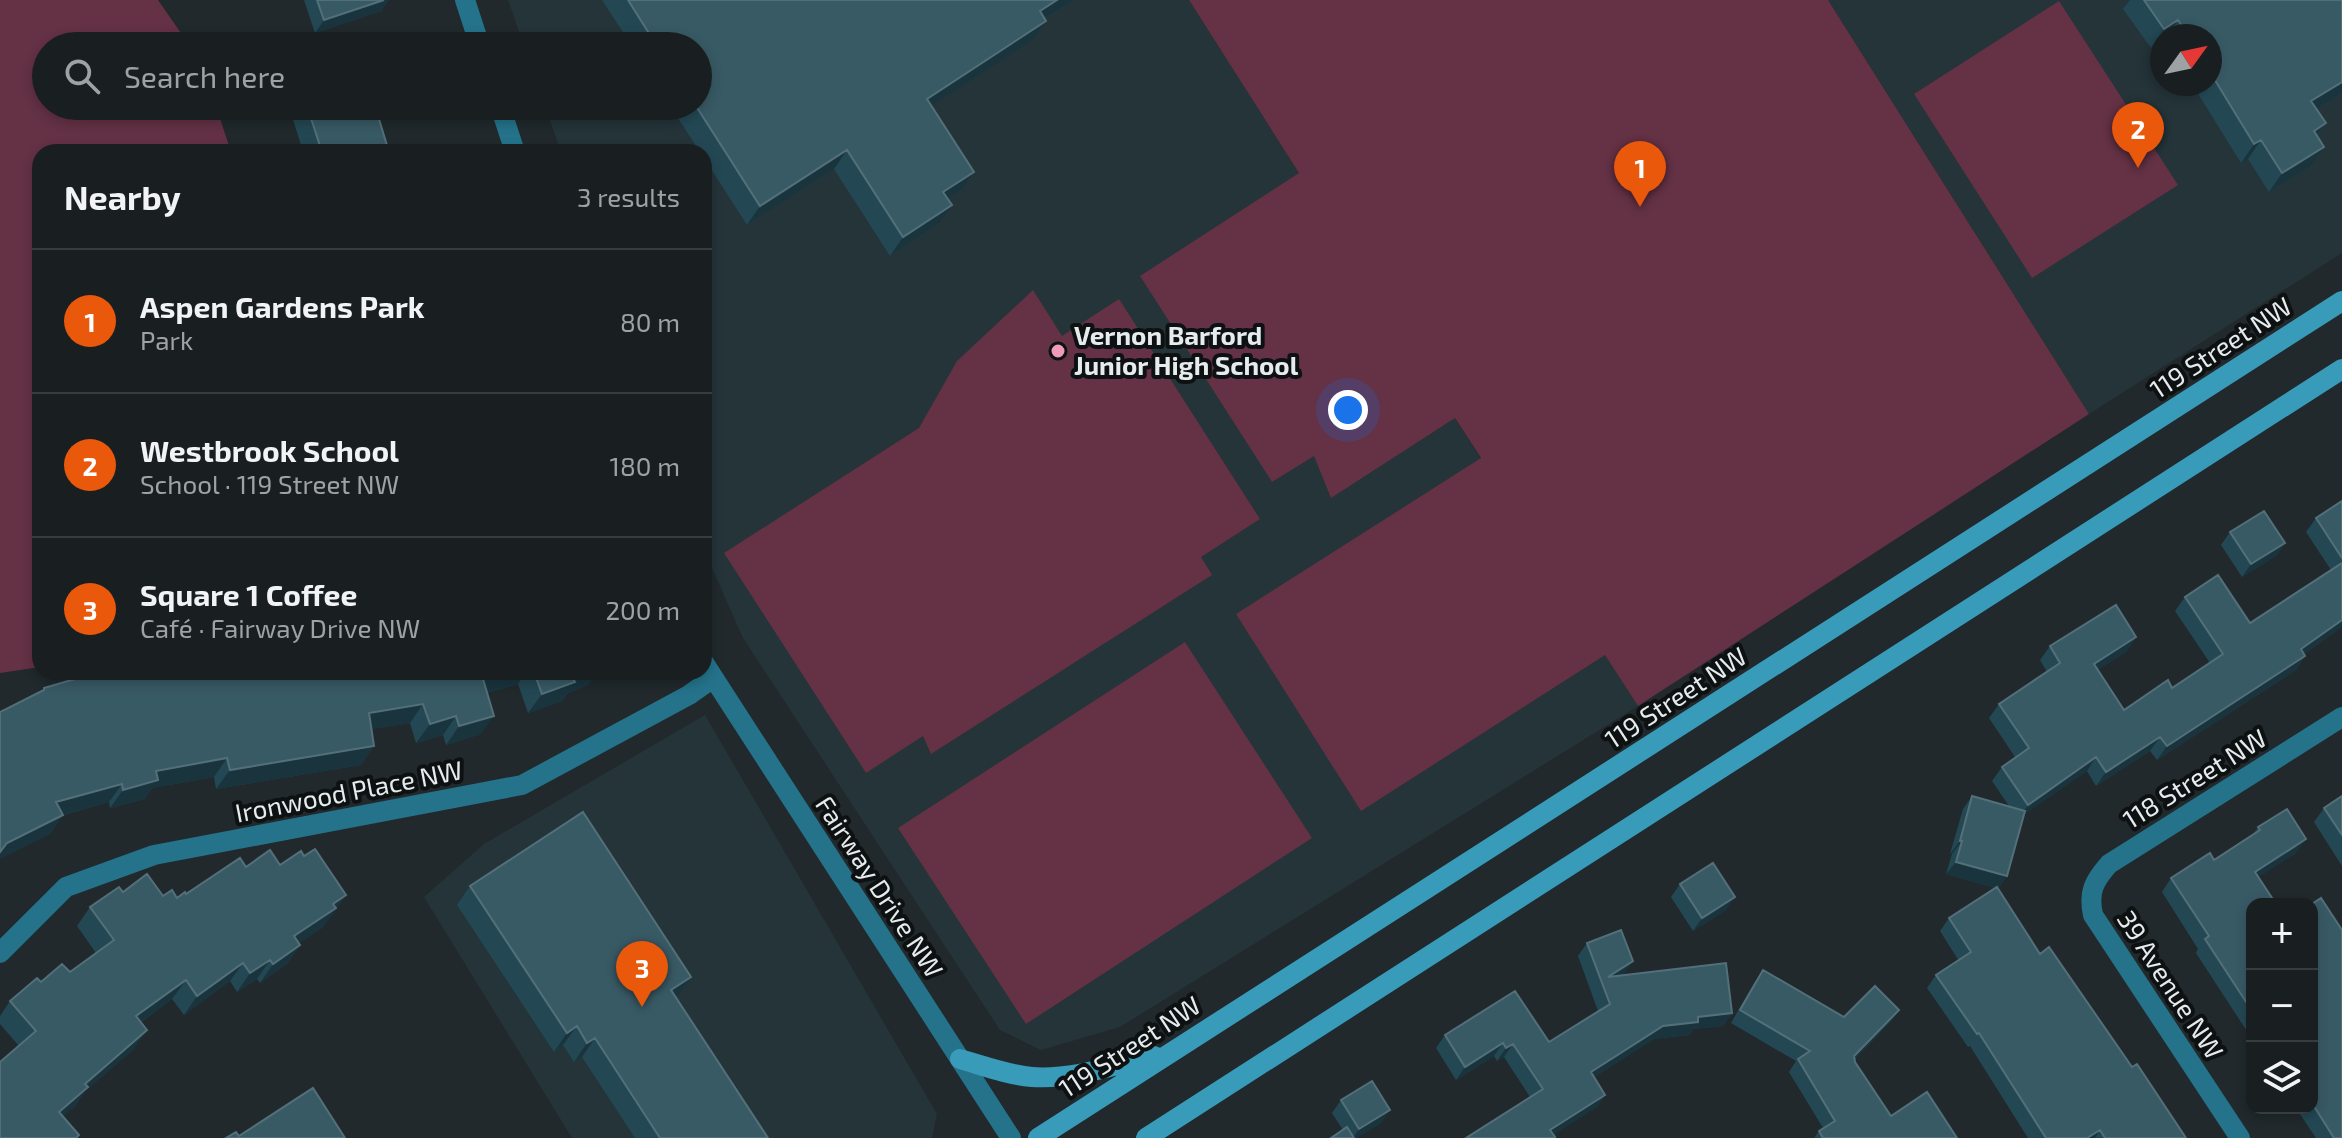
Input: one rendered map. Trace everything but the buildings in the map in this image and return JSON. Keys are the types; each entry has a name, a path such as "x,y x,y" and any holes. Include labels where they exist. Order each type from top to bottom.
{"main road":[{"name":"119 Street NW","path":"1038,1138 2342,301"},
{"path":"1146,1138 2342,369"},
{"path":"960,1059 1034,1078 1069,1075 1169,1053"}],"street":[{"path":"465,0 475,32"},
{"path":"505,120 512,144"},
{"name":"Fairway Drive NW","path":"712,677 1011,1138"},
{"name":"Ironwood Place NW","path":"0,953 66,887 154,855 522,785 689,695 701,680"},
{"name":"118 Street NW","path":"2089,898 2096,880 2109,864 2342,717"},
{"name":"39 Avenue NW","path":"2089,898 2093,915 2240,1138"}],"shaded area":[{"path":"0,0 158,0 180,32 32,32 32,120 221,120 228,144 32,144 32,668 0,673"},
{"name":"Vernon Barford Junior High School","path":"508,0 1189,0 1638,706 1120,1027 1041,1050 1000,1030 743,638 712,568 712,144 558,144 550,120 712,120 712,32 519,32"},
{"path":"1189,0 1828,0 2089,414 1638,706 1605,655 1361,811 1236,614 1481,458 1455,418 1331,498 1314,456 1272,482 1140,276 1299,173"},
{"path":"1828,0 2342,0 2342,253 2089,414"},
{"path":"2059,1 2178,185 2032,278 1914,94"},
{"path":"1033,290 1062,336 1119,299 1260,519 1201,557 1212,575 931,754 923,736 866,773 724,553 919,428 957,361"},
{"path":"1185,642 1312,838 1026,1024 898,828"},
{"path":"705,715 937,1114 932,1138 572,1138 424,897 484,844"}],"place":[{"name":"Westbrook School","path":"2138,168"},
{"name":"Aspen Gardens Park","path":"1640,207"},
{"name":"Vernon Barford Junior High School","path":"1058,351"},
{"name":"Square 1 Coffee","path":"642,1007"}]}
